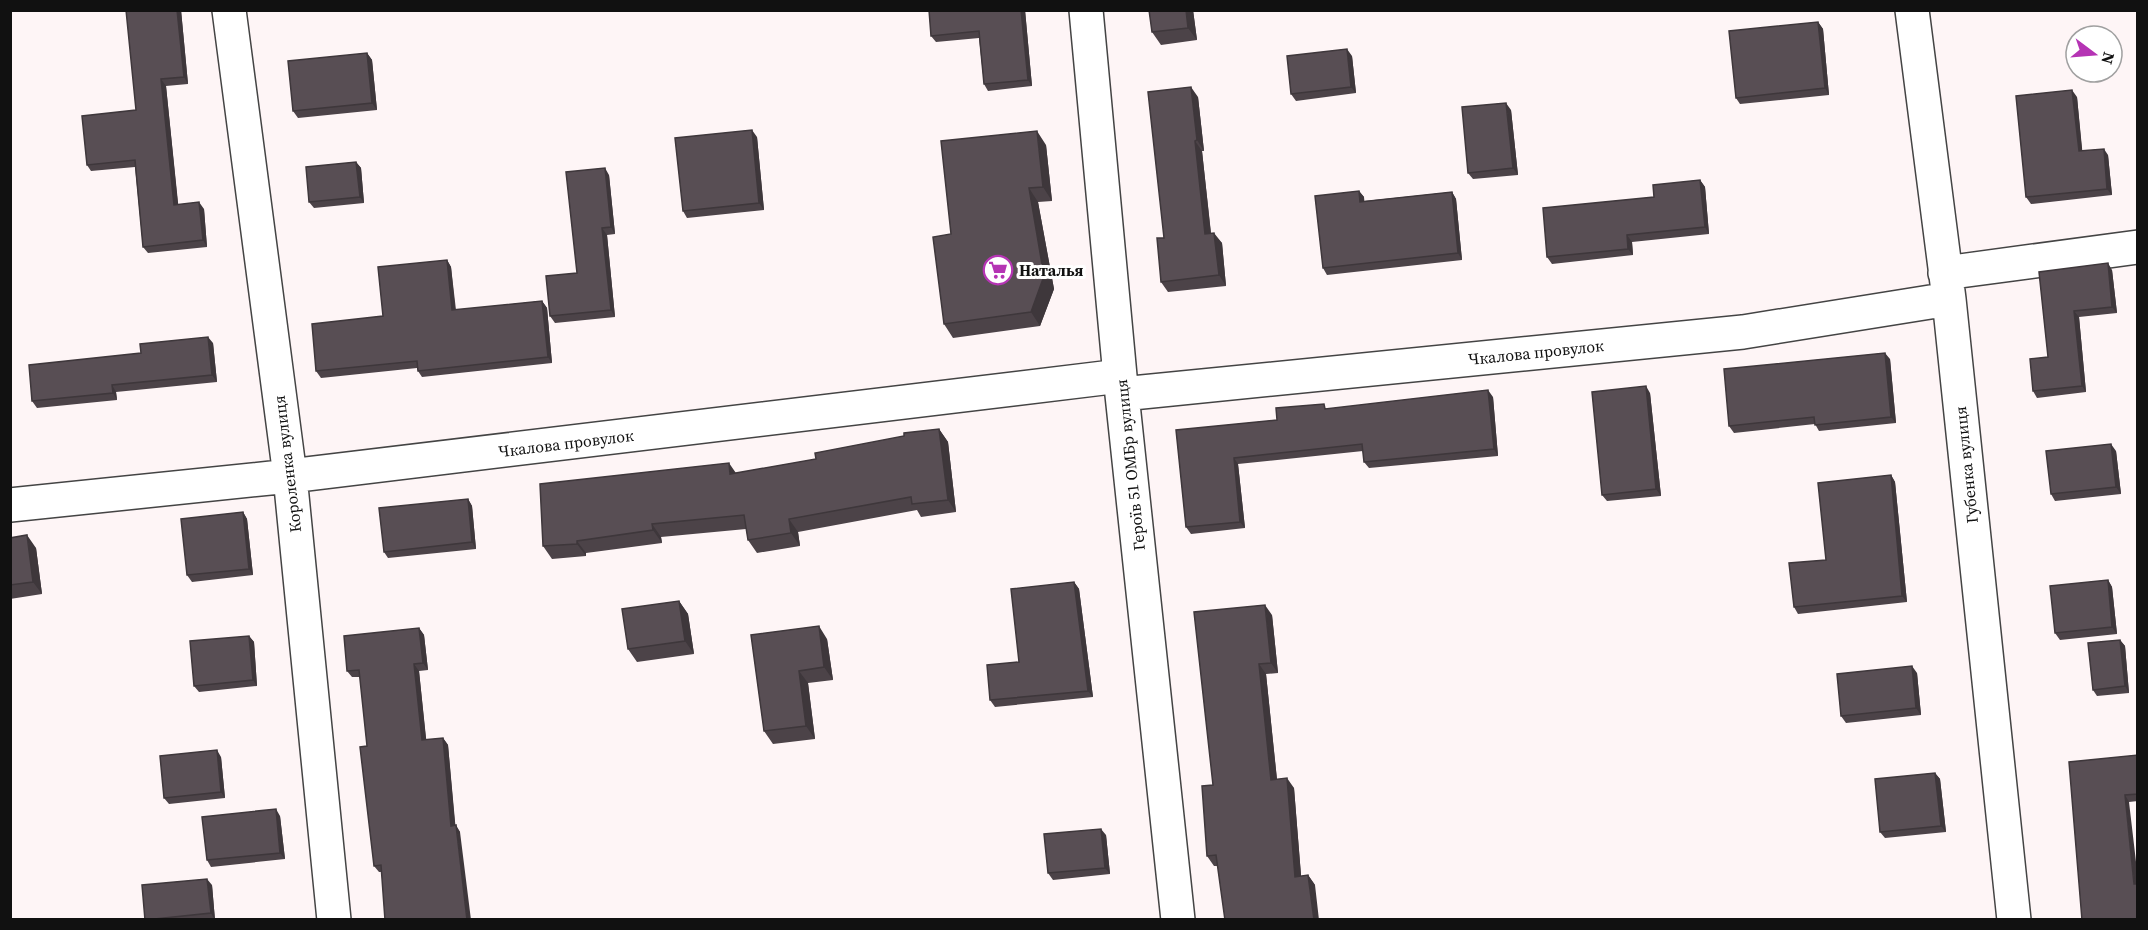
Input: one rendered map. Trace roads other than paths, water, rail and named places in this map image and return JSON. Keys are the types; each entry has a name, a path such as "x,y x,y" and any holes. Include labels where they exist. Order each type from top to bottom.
{"street":[{"name":"Короленка вулиця","path":"229,10 290,476 334,920"},
{"name":"Героїв 51 ОМБр вулиця","path":"1086,10 1121,385 1178,920"},
{"name":"Губенка вулиця","path":"1912,10 1947,286 2014,920"},
{"name":"Чкалова провулок","path":"10,505 1121,385 1743,332 1947,286 2138,247"}],"place":[{"name":"Наталья","path":"998,270"}]}
